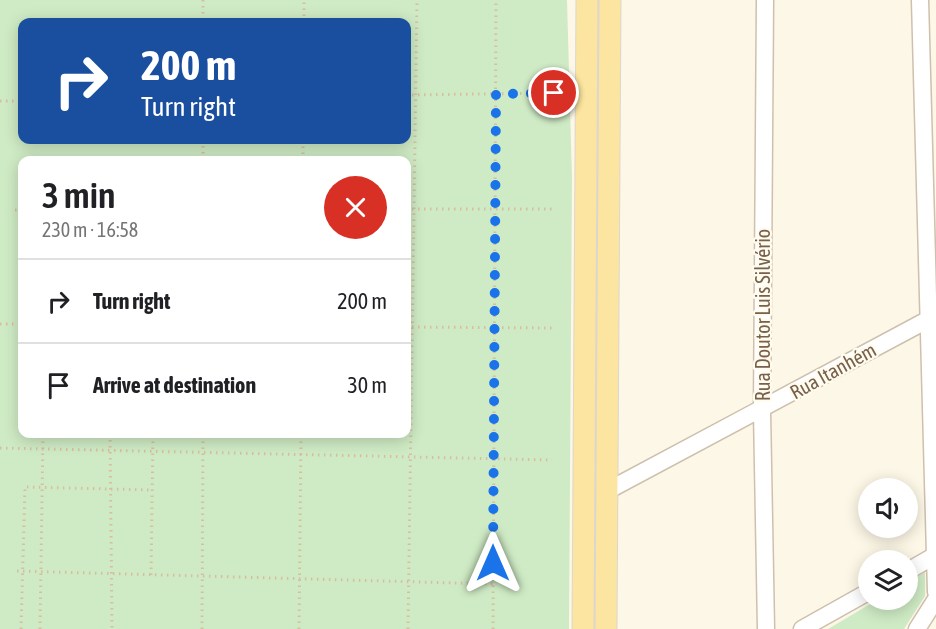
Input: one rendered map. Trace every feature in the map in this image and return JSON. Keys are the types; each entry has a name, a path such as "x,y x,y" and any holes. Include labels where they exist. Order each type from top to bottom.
{"main road":[{"path":"583,629 587,0"},
{"path":"606,629 610,0"}],"street":[{"name":"Rua Doutor Luis Silvério","path":"765,0 762,411 766,629"},
{"path":"920,0 931,318 936,592"},
{"name":"Rua Itanhém","path":"607,491 762,411 931,318"},
{"path":"918,565 934,556"},
{"path":"802,629 858,598"},
{"path":"917,629 936,599"}],"path":[{"path":"202,0 203,18"},
{"path":"304,0 304,18"},
{"path":"408,629 417,0"},
{"path":"493,629 496,0"},
{"path":"411,95 554,93"},
{"path":"0,101 18,101"},
{"path":"414,209 555,209"},
{"path":"0,324 18,324"},
{"path":"413,327 556,328"},
{"path":"40,629 43,438"},
{"path":"110,438 112,629"},
{"path":"151,575 153,438"},
{"path":"202,629 203,438"},
{"path":"299,629 301,438"},
{"path":"0,448 552,460"},
{"path":"21,629 19,571 25,488 152,490"},
{"path":"19,571 493,584"}],"green space":[{"path":"0,0 567,0 572,178 569,629 0,629"},
{"path":"925,572 925,596 918,607 918,576"},
{"path":"860,610 916,610 904,629 828,629"}],"route":[{"path":"493,563 496,94 554,93"}]}
